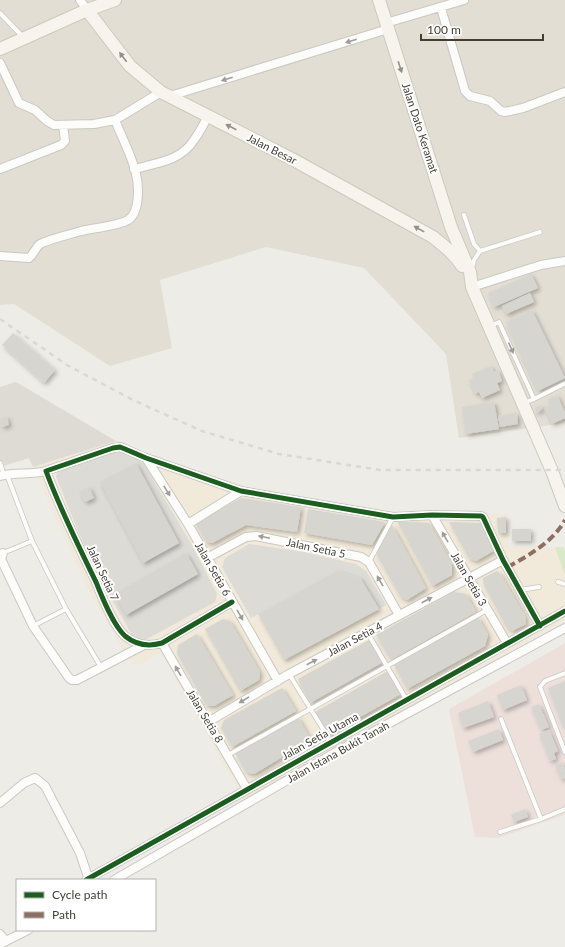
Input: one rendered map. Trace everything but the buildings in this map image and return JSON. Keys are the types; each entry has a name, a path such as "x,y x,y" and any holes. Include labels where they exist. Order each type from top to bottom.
{"street":[{"name":"Jalan Besar","path":"80,0 130,66 166,94 292,159 433,237 451,251 459,260 472,287"},
{"path":"0,49 87,10 115,0"},
{"name":"Jalan Dato Keramat","path":"379,0 451,226 470,272 472,287"},
{"path":"0,63 19,102 35,110 50,124 94,124 115,120 166,94 387,26 464,0"},
{"path":"441,8 465,91 470,96 490,101 501,111 505,112 523,108 565,92"},
{"path":"134,169 170,160 180,155 194,141 208,116"},
{"path":"0,256 28,258 39,245 45,242 76,232 123,222 130,219 137,206 137,180 115,120"},
{"path":"0,169 64,143 64,125"},
{"path":"433,237 447,235 450,232 451,226"},
{"path":"565,261 541,265 472,287 489,327 529,401 565,506"},
{"path":"4,475 38,473 120,447 146,458 242,491 393,517 432,515 482,516 503,560 540,626"},
{"name":"Jalan Setia 6","path":"146,458 188,524 278,681"},
{"name":"Jalan Setia 7","path":"46,471 60,506 106,605 123,634 133,642 144,645"},
{"path":"188,524 242,491"},
{"name":"Jalan Setia 3","path":"432,515 507,643"},
{"name":"Jalan Setia 5","path":"207,558 246,537 256,536 361,557 369,562"},
{"path":"3,553 1,559 33,626 69,678 72,680 77,680 144,645 149,646 162,643 232,602"},
{"name":"Jalan Setia 4","path":"208,722 289,674 503,560"},
{"path":"369,562 399,615"},
{"name":"Jalan Setia Utama","path":"88,879 565,611"},
{"name":"Jalan Istana Bukit Tanah","path":"116,879 336,752 565,628"},
{"name":"Jalan Setia 8","path":"162,643 247,789"},
{"path":"0,803 28,780 34,778 45,786 80,853 88,879"},
{"path":"0,934 3,943 26,931"}],"lane":[{"path":"0,13 24,38"},
{"path":"464,214 474,244 480,252"},
{"path":"470,272 474,260 480,252 540,232"},
{"path":"529,401 564,384"},
{"path":"0,463 32,541 66,609 102,667"},
{"path":"369,562 393,517"},
{"path":"3,553 32,541"},
{"path":"558,582 565,584"},
{"path":"520,590 539,587"},
{"path":"33,626 66,609"},
{"path":"228,755 487,610"},
{"path":"367,632 406,699"},
{"path":"565,673 545,681 540,687 565,752"},
{"path":"289,674 331,742"},
{"path":"501,719 541,819"},
{"path":"500,832 541,819 565,809"}],"shaded area":[{"path":"0,0 565,0 565,423 459,438 446,354 364,268 266,247 160,280 172,348 110,366 14,304 0,305"},
{"path":"16,382 116,441 33,467 29,458 0,467 0,387"},
{"path":"116,441 153,456 240,486 315,500 399,512 507,514 509,547 563,547 565,551 565,620 244,800 161,653 136,666 121,647 85,583 33,467"},
{"path":"116,451 141,459 193,547 217,594 215,602 145,640 135,640 102,582 77,529 56,476 60,469"},
{"path":"249,544 304,552 356,564 366,571 386,605 379,609 360,578 337,571 251,618 222,567 225,558"},
{"path":"565,643 565,815 498,838 475,837 449,709"}],"green space":[{"path":"555,547 563,547 565,551 565,575"}],"railway":[{"path":"0,319 67,365 133,400 202,431 279,454 380,470 565,470"}],"marked path":[{"path":"508,567 540,547 554,535 565,520"}],"cycle path":[{"path":"232,602 162,643 147,645 129,639 116,625 108,610 63,513 46,471 113,448 120,447 146,458 241,491 393,517 432,515 481,516 483,517 503,560 540,626"},
{"path":"88,879 565,611"}]}
